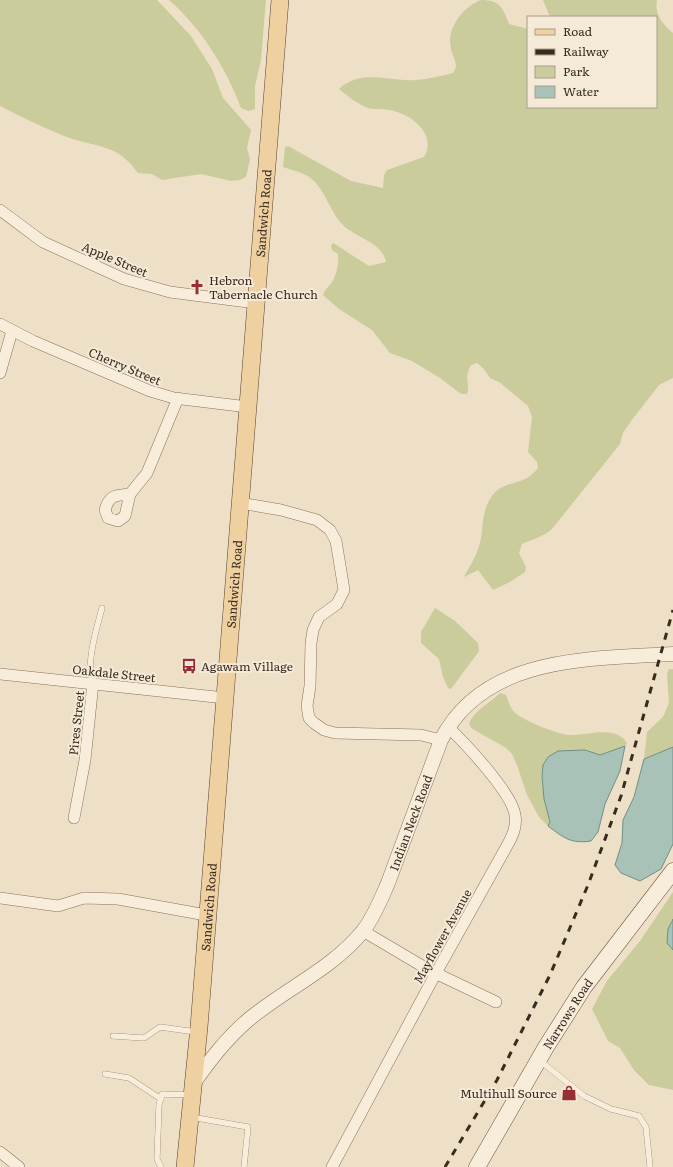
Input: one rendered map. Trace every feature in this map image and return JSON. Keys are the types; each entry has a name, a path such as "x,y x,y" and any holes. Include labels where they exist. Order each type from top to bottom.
{"main road":[{"name":"Sandwich Road","path":"185,1167 198,1032 206,915 225,698 280,0"},
{"name":"Narrows Road","path":"477,1167 539,1060 584,987 673,871"}],"street":[{"name":"Apple Street","path":"0,210 43,242 124,279 160,290 187,295 256,303"},
{"name":"Cherry Street","path":"0,324 12,331 150,391 178,398 248,407"},
{"path":"0,373 12,331"},
{"path":"130,494 147,473 178,398"},
{"path":"240,503 281,510 317,520 330,530 336,541 344,590 337,604 319,616 313,630 311,643 311,679 307,706 311,721 324,730 335,733 421,736 441,740"},
{"name":"Indian Neck Road","path":"192,1089 219,1047 239,1028 262,1009 333,960 363,931 378,905 388,883 441,740 448,727 461,710 477,695 494,684 519,674 579,660 673,654"},
{"name":"Oakdale Street","path":"0,674 225,698"},
{"name":"Pires Street","path":"74,818 85,760 93,683"},
{"name":"Mayflower Avenue","path":"332,1167 436,973 514,833 516,821 514,811 502,789 448,727"},
{"path":"0,898 58,906 84,898 118,899 206,915"},
{"path":"363,931 436,973 496,1002"},
{"path":"0,1152 19,1167"}],"lane":[{"name":"Pires Street","path":"93,683 90,677 91,661 102,608"},
{"path":"112,1036 144,1038 160,1027 198,1032"},
{"path":"539,1060 584,1096 611,1110 639,1116 646,1127 650,1167"},
{"path":"105,1074 129,1078 161,1099"},
{"path":"161,1167 157,1159 159,1105 162,1094 192,1089"},
{"path":"190,1117 248,1127 244,1167"}],"green space":[{"path":"0,0 157,0 191,36 212,69 223,98 251,130 247,148 250,159 246,177 240,180 231,181 201,174 162,180 152,174 138,173 130,163 114,151 67,137 0,106"},
{"path":"169,0 266,0 261,60 255,86 255,109 248,111 241,108 228,78 212,50 192,23"},
{"path":"481,0 487,0 497,3 503,9 509,24 527,29 527,108 657,108 657,16 550,16 543,0 657,0 656,5 658,15 663,23 673,33 673,378 659,385 623,433 620,444 552,529 541,536 522,544 519,553 526,567 525,572 510,582 493,590 478,570 464,577 479,547 484,513 492,496 497,490 526,478 538,468 537,462 528,452 532,417 528,406 499,382 490,378 483,368 477,363 471,365 469,370 467,378 467,394 461,394 440,378 412,361 390,353 372,330 339,309 323,295 334,279 337,268 338,254 332,250 331,246 333,243 369,266 386,262 379,249 341,223 323,192 314,181 303,174 283,167 285,147 288,146 351,181 383,188 384,175 387,170 424,157 427,148 425,133 413,120 405,115 386,109 371,109 353,100 339,89 357,79 366,77 416,80 453,73 456,64 450,41 451,33 457,19 474,3"},
{"path":"435,608 455,621 478,643 479,651 451,689 448,688 443,677 439,659 421,643 421,632"},
{"path":"669,669 673,669 673,747 644,759 647,732 663,717 669,703 667,673"},
{"path":"500,693 506,695 514,712 525,719 555,732 575,735 608,732 622,737 627,743 625,746 612,752 600,755 585,750 558,751 544,799 550,822 548,826 539,817 527,795 512,754 506,748 471,728 469,723 475,714"},
{"path":"673,892 673,919 671,921 670,947 673,950 673,1090 649,1085 634,1070 620,1048 608,1041 592,1009 607,981 640,941"}],"water":[{"path":"625,746 620,771 605,804 598,832 591,841 573,841 559,834 548,826 550,822 544,799 542,776 543,765 548,757 558,751 585,750 600,755"},
{"path":"673,747 673,844 661,869 640,881 621,873 615,865 622,843 623,820 634,797 644,759"},
{"path":"673,919 673,950 667,943 668,929"}],"railway":[{"path":"445,1167 497,1080 550,975 588,885 621,796 673,610"}],"place":[{"name":"Hebron Tabernacle Church","path":"197,287"},
{"name":"Agawam Village","path":"189,666"},
{"name":"Multihull Source","path":"569,1093"}]}
